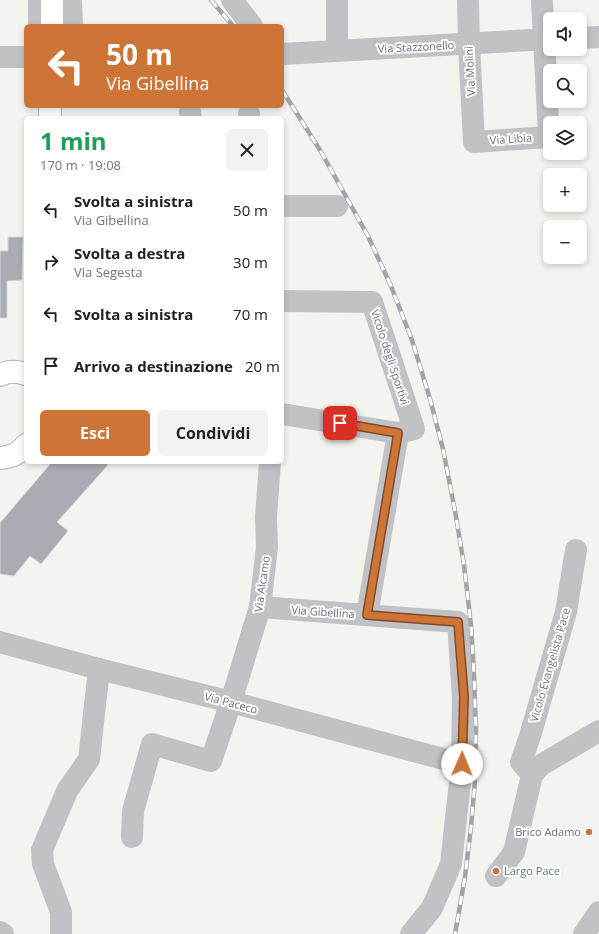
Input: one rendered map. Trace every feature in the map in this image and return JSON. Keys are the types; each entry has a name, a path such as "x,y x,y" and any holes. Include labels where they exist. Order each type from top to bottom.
{"main road":[{"path":"0,458 11,456 23,448"},
{"path":"0,472 23,448"}],"street":[{"path":"71,0 72,24"},
{"path":"232,0 250,24"},
{"path":"336,51 337,0"},
{"name":"Via Molini","path":"468,0 474,142"},
{"path":"542,0 544,12"},
{"path":"587,38 599,37"},
{"name":"Via Stazzonello","path":"284,54 543,40"},
{"path":"0,57 24,56"},
{"name":"Via Libia","path":"474,142 549,136 547,56"},
{"path":"284,206 336,206"},
{"name":"Vicolo degli Sportivi","path":"284,300 372,302 406,431"},
{"path":"284,414 406,431 367,615"},
{"name":"Via Alcamo","path":"132,837 133,811 152,744 211,761 260,607 267,547 266,517 270,464"},
{"name":"Vicolo Evangelista Pace","path":"532,775 521,762 566,612 576,550"},
{"name":"Via Gibellina","path":"260,607 458,622 464,697 462,764"},
{"name":"Via Paceco","path":"0,642 100,670 231,702 462,764"},
{"path":"61,934 62,912 43,864 42,850 67,792 90,759 100,670"},
{"path":"496,876 514,852 532,775 542,765 599,730"},
{"path":"411,934 432,908 451,864 462,764"},
{"path":"584,934 599,912"}],"building":[{"path":"8,237 23,237 22,280 7,281 7,318 0,318 0,251 8,251"},
{"path":"50,464 108,465 57,522 68,531 41,564 30,556 14,576 0,574 0,523"}],"railway":[{"path":"211,0 231,24"},
{"path":"284,93 320,150 368,236 391,286 412,340 443,449 464,565 471,625 476,731 475,781 471,827 465,877 455,934"}],"place":[{"name":"Brico Adamo","path":"589,832"},
{"name":"Largo Pace","path":"496,871"}],"route":[{"path":"340,423 398,433 367,615 458,622 464,697 462,764"}]}
